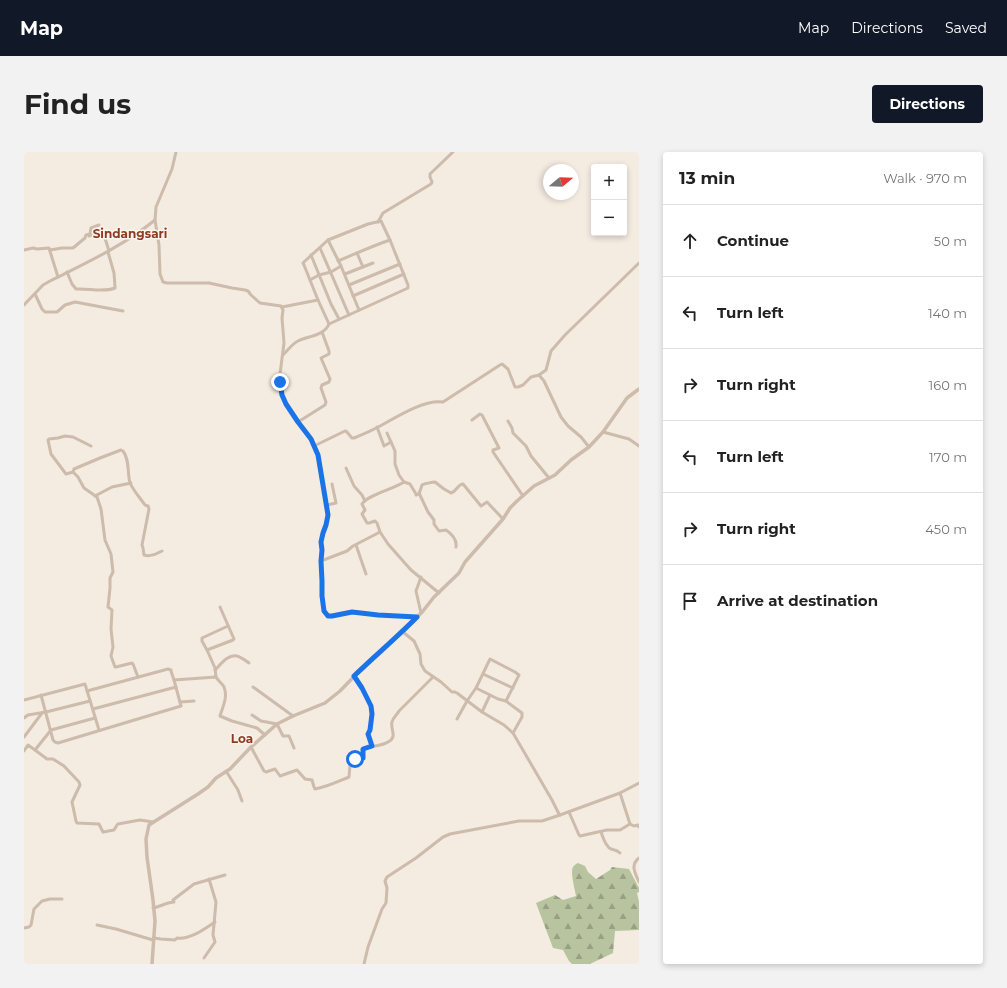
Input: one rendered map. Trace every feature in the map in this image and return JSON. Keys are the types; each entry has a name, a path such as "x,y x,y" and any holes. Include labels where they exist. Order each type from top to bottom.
{"street":[{"path":"176,152 172,169 156,207 155,220 159,245 160,274 163,282 167,284 209,283 245,290 248,291 260,303 282,307 318,300"},
{"path":"378,222 383,214 432,183 430,174 453,152"},
{"path":"24,304 43,286 67,272 108,252 141,232 155,220"},
{"path":"282,356 298,341 322,332 328,327 329,324 406,289 408,285 404,274 381,221 368,224 328,240 303,263 329,324"},
{"path":"86,238 86,235 90,233 91,228 99,225"},
{"path":"24,250 32,248 48,248 50,250 73,248 86,238 102,232 114,273 115,288 102,291 76,289 67,272"},
{"path":"328,240 345,274 359,310"},
{"path":"338,261 390,240"},
{"path":"320,248 349,314"},
{"path":"50,250 58,277"},
{"path":"357,254 363,267"},
{"path":"311,255 331,304 339,319"},
{"path":"345,274 373,263"},
{"path":"349,285 400,264"},
{"path":"314,446 346,430 352,438 354,438 423,404 434,401 443,402 502,364 508,369 515,387 523,385 531,377 539,375 546,370 551,352 560,341 639,264"},
{"path":"310,280 319,275 331,272 341,266"},
{"path":"353,296 404,274"},
{"path":"35,294 45,312 57,312 65,305 75,302 123,311"},
{"path":"282,307 284,310 282,318 285,338 280,374 282,395 286,404 311,439 318,455 327,506 328,515 321,542 322,596 324,611 328,616 352,612 417,617"},
{"path":"298,422 325,405 326,402 321,388 329,382 330,379 321,358 329,354 329,351 322,332"},
{"path":"539,375 544,381 561,417 589,447"},
{"path":"152,964 155,921 146,839 149,825 208,787 216,778 234,765 251,747 277,724 325,703 340,691 370,660 402,632 421,613 434,597 459,573 465,562 503,519 510,508 534,486 554,475 589,447 603,432 627,398 639,389"},
{"path":"472,420 480,414 482,415 499,448 493,450 493,452 523,496"},
{"path":"508,421 513,433 526,446 531,456 549,478"},
{"path":"377,427 384,446 391,442"},
{"path":"603,432 629,439 639,446"},
{"path":"387,433 395,451 395,464 399,474 404,482 410,484 416,494 419,493"},
{"path":"91,446 74,437 65,436 48,440 51,454 66,474 73,472 74,470 99,458 122,450 127,456 131,483 149,509 142,545 144,555 155,555 162,551"},
{"path":"346,468 354,486 365,501"},
{"path":"73,472 78,476 84,488 97,498 101,509 105,540 111,554 113,572 110,578 108,606 112,610 110,629 113,648 111,656 115,666 118,667 133,663 138,677"},
{"path":"404,482 365,501 362,504 365,510 362,514 367,523 375,521 377,523 380,532 390,546 410,568 439,593"},
{"path":"456,547 456,542 452,535 446,530 439,531 435,526 434,520 428,512 419,493 422,484 435,482 451,493 463,484 481,506 487,502 503,519"},
{"path":"95,496 114,486 131,483"},
{"path":"327,506 336,503 332,484"},
{"path":"321,561 347,551 353,546 380,532"},
{"path":"356,545 366,574"},
{"path":"421,577 416,591 421,613"},
{"path":"207,650 233,640 234,637 220,607"},
{"path":"228,626 202,638 202,641 216,670 216,676 224,686 226,692 226,698 220,716 257,728 265,735"},
{"path":"402,632 414,641 420,654 420,662 425,671 452,692 455,692 482,712 504,725 513,733 560,815"},
{"path":"216,670 227,658 230,657 237,656 249,663"},
{"path":"457,719 476,688 490,659 518,674 519,677 506,701"},
{"path":"41,695 44,713 51,730 53,740 58,743 181,706 174,680 169,669 87,691"},
{"path":"483,674 513,688"},
{"path":"174,680 216,676"},
{"path":"354,676 371,706 372,714 368,734 372,746"},
{"path":"251,747 265,772 275,769 280,776 297,770 305,779 312,780 314,788 317,789 349,777 350,765 355,762 355,758 363,758 363,749 388,743 392,740 394,736 392,724 393,719 433,677"},
{"path":"24,700 85,684 99,730"},
{"path":"93,709 176,687"},
{"path":"253,687 293,716"},
{"path":"476,688 498,699 506,701 522,713 522,717 513,733"},
{"path":"482,712 490,695"},
{"path":"24,718 28,715 44,713 90,701"},
{"path":"180,702 194,701"},
{"path":"24,737 44,713"},
{"path":"252,715 261,722 277,724"},
{"path":"36,750 51,730 95,718"},
{"path":"277,724 282,736 289,736 294,748"},
{"path":"24,751 28,745 47,759 54,759 64,766 79,782 80,785 72,802 77,824 99,824 103,832 114,830 117,825 139,820 153,822"},
{"path":"226,771 238,790 242,801"},
{"path":"364,964 368,947 386,902 387,888 385,881 387,877 416,858 443,837 450,834 519,821 542,821 620,793 639,783"},
{"path":"620,793 630,824"},
{"path":"569,812 579,836 607,830 620,830 630,824 634,826 639,825"},
{"path":"601,832 607,845 620,853"},
{"path":"639,858 634,862 635,872 639,882"},
{"path":"154,908 174,902 173,900 198,882 226,875"},
{"path":"204,958 215,942 213,935 216,900 208,879"},
{"path":"24,928 31,925 34,909 41,902 47,899 62,899"},
{"path":"97,924 154,939 175,940 197,933 215,922"}],"green space":[{"path":"578,863 585,866 588,872 596,879 612,867 629,869 639,888 639,892 637,893 639,902 639,930 615,931 613,953 590,964 572,964 563,950 553,948 536,903 555,895 563,900 576,896 572,869"}],"district":[{"name":"Sindangsari","path":"130,234"},
{"name":"Loa","path":"242,739"}],"route":[{"path":"280,382 282,395 286,404 311,439 318,455 328,515 321,542 322,596 325,614 332,616 352,612 417,617 354,676 365,693 372,710 370,730 368,734 372,746 363,749 363,758 357,757 355,759"}]}
